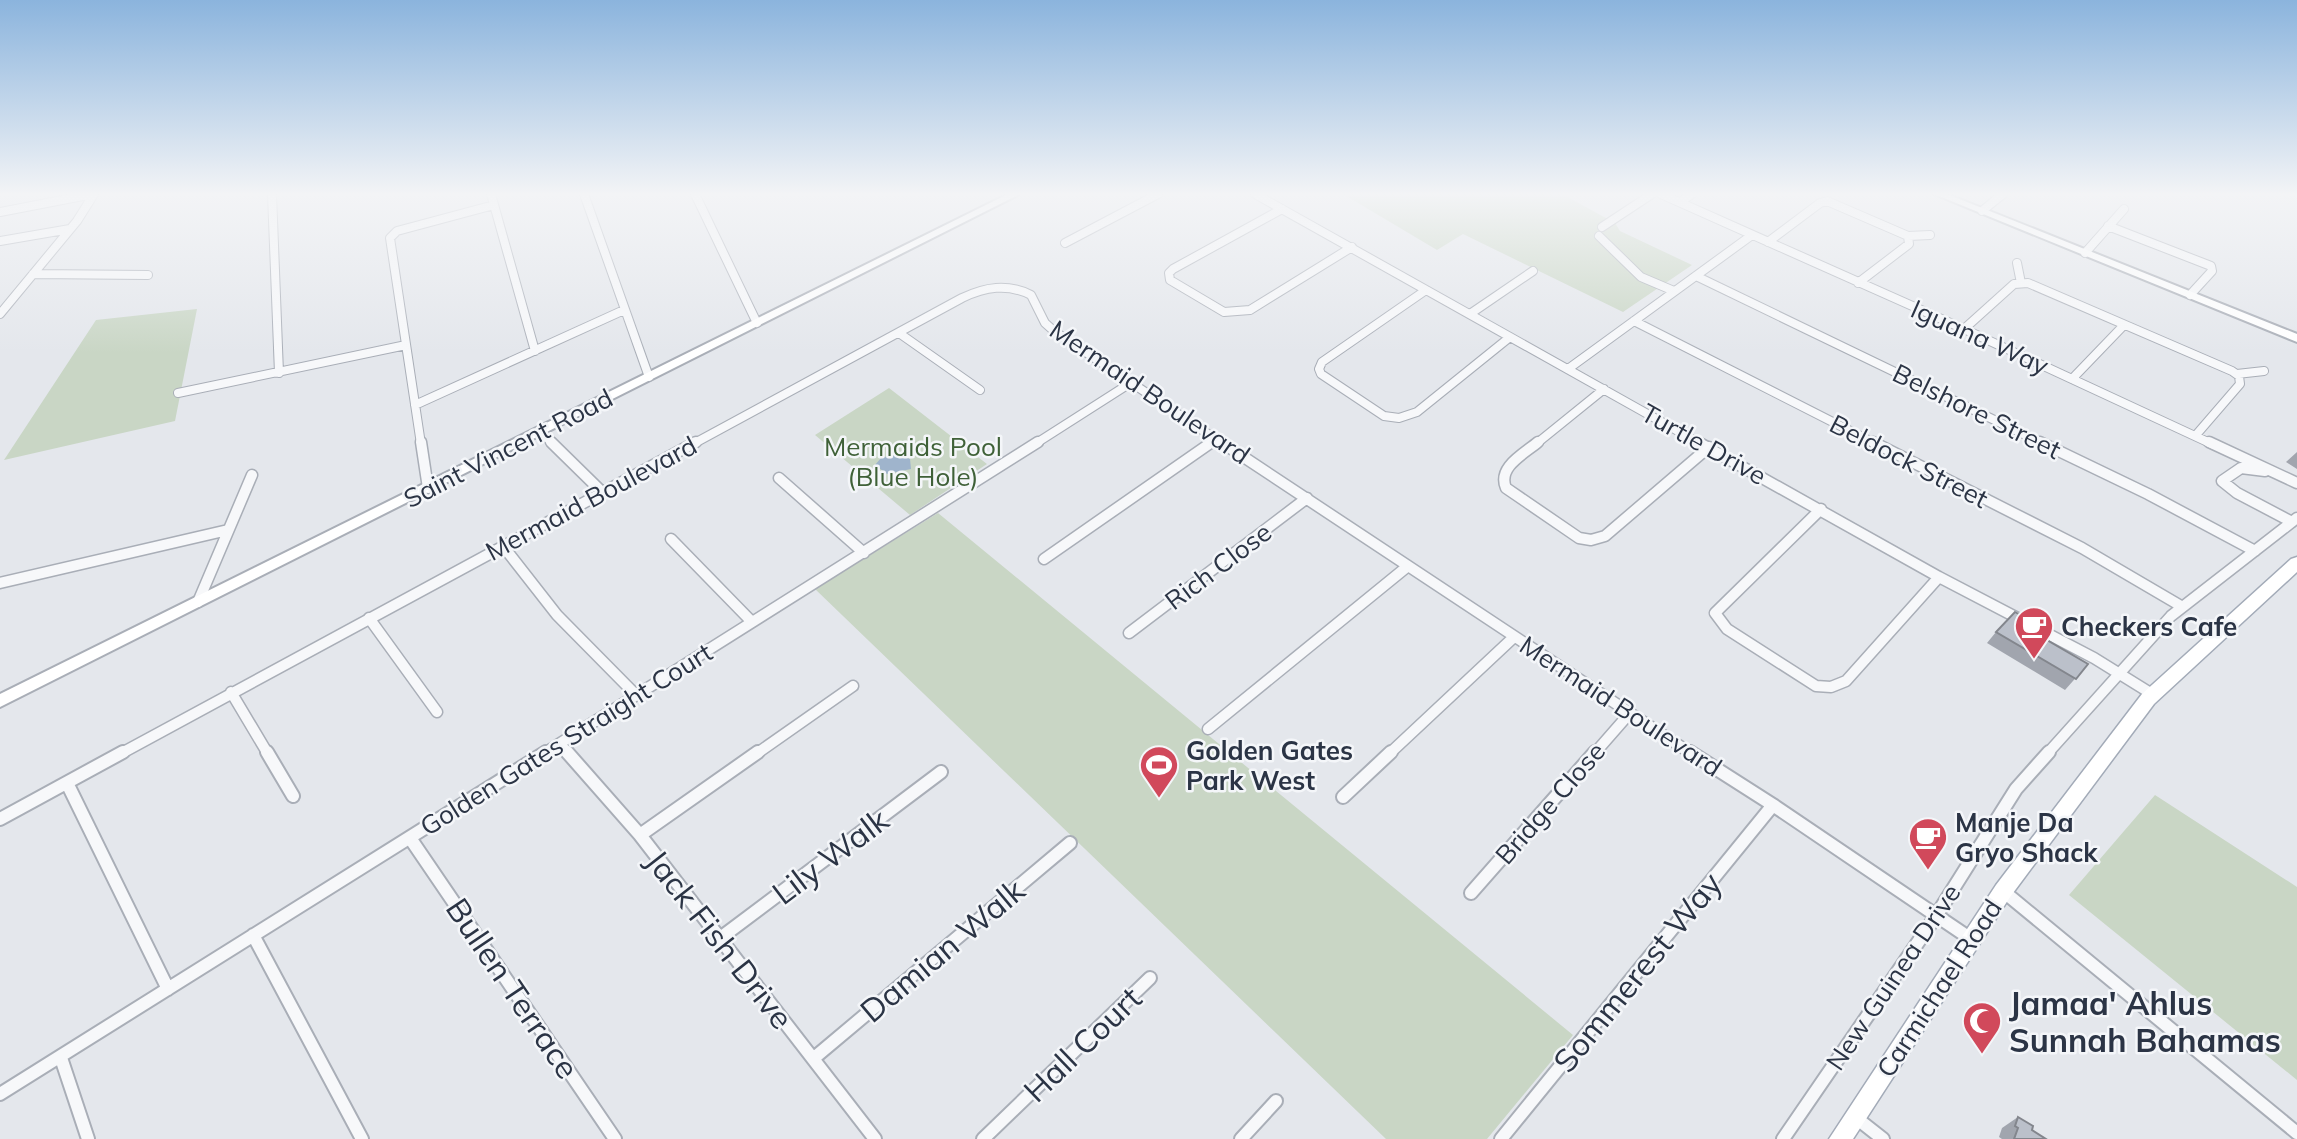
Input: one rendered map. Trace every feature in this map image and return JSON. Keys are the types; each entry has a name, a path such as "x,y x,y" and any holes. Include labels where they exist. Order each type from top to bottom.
{"main road":[{"name":"Carmichael Road","path":"1840,1139 2003,891 2152,694 2297,563"}],"street":[{"path":"1,311 55,247"},
{"path":"274,247 279,373"},
{"path":"391,247 428,488"},
{"path":"506,247 535,351"},
{"path":"602,247 649,377"},
{"path":"721,247 757,323"},
{"name":"Saint Vincent Road","path":"0,701 909,247"},
{"path":"1212,247 1173,268 1169,273 1170,280 1222,311 1240,313 1250,310 1352,247"},
{"name":"Turtle Drive","path":"1352,247 2152,694"},
{"path":"1609,247 1630,271 1643,280 1674,291"},
{"path":"1568,369 1735,247"},
{"name":"Iguana Way","path":"1779,247 2196,435 2297,484"},
{"path":"1858,283 1905,247"},
{"path":"2071,247 2297,338"},
{"path":"2085,253 2090,247"},
{"path":"2162,247 2211,266 2212,271 2190,295"},
{"path":"2017,263 2021,283"},
{"path":"1470,314 1533,271"},
{"path":"33,274 148,275"},
{"name":"Belshore Street","path":"1696,276 2148,494 2255,551"},
{"path":"1964,329 2014,284 2021,283 2040,288 2237,374 2264,371"},
{"name":"Mermaid Boulevard","path":"0,819 969,294 992,287 1015,287 1034,298 1043,319 1054,331 1629,714 1773,805 1971,939"},
{"path":"1426,290 1322,362 1319,369 1321,374 1381,415 1405,417 1417,412 1510,337"},
{"path":"415,405 624,310"},
{"name":"Beldock Street","path":"1634,321 2082,548 2181,606"},
{"path":"2072,379 2124,325"},
{"path":"899,333 980,390"},
{"path":"178,393 406,345"},
{"path":"2196,435 2240,384 2237,374"},
{"name":"Golden Gates Straight Court","path":"0,1094 1132,382"},
{"path":"1604,389 1511,464 1503,475 1503,483 1509,492 1576,537 1588,540 1605,536 1709,447"},
{"path":"541,432 602,492"},
{"path":"1044,559 1218,438"},
{"path":"2277,473 2241,468 2222,481 2237,493 2295,520"},
{"path":"198,602 252,475"},
{"path":"779,478 864,553"},
{"name":"Rich Close","path":"1129,633 1307,498"},
{"path":"1821,509 1715,612 1717,620 1727,629 1810,683 1827,688 1846,681 1940,577"},
{"name":"New Guinea Drive","path":"1783,1139 1936,916 2016,789 2181,606 2295,520"},
{"path":"0,583 228,530"},
{"path":"671,539 752,622"},
{"path":"503,546 558,615 635,694"},
{"path":"1208,729 1408,566"},
{"path":"369,618 437,712"},
{"path":"1343,797 1514,637"},
{"path":"640,835 853,686"},
{"path":"231,692 293,796"},
{"name":"Bridge Close","path":"1471,893 1629,714"},
{"name":"Jack Fish Drive","path":"560,744 640,835 875,1139"},
{"name":"Lily Walk","path":"719,939 941,772"},
{"path":"67,783 168,989"},
{"name":"Sommerest Way","path":"1501,1139 1773,805"},
{"name":"Bullen Terrace","path":"410,838 615,1139"},
{"name":"Damian Walk","path":"814,1058 1070,842"},
{"path":"2003,891 2297,1133"},
{"path":"253,935 362,1139"},
{"name":"Hall Court","path":"983,1139 1150,978"},
{"path":"61,1058 88,1139"},
{"path":"1241,1139 1276,1101"},
{"path":"1855,1117 1883,1139"}],"green space":[{"path":"1490,247 1654,247 1692,265 1623,312"},
{"path":"197,309 175,421 4,460 96,320"},
{"name":"Mermaids Pool (Blue Hole)","path":"889,388 987,464 910,515 815,435"},
{"name":"Golden Gates Park West","path":"938,513 1573,1035 1487,1139 1386,1139 815,589"},
{"path":"2155,795 2297,887 2297,1080 2069,895"}],"water":[{"path":"896,454 910,459 911,469 887,474 875,465 881,458"}],"building":[{"path":"2015,612 2041,627 2035,633 2088,664 2076,679 1996,632"},
{"path":"2018,1117 2033,1126 2032,1130 2046,1139 2014,1139"}],"place":[{"name":"Checkers Cafe","path":"2034,660"},
{"name":"Golden Gates Park West","path":"1159,799"},
{"name":"Manje Da Gryo Shack","path":"1928,871"},
{"name":"Jamaa' Ahlus Sunnah Bahamas","path":"1982,1055"}]}
